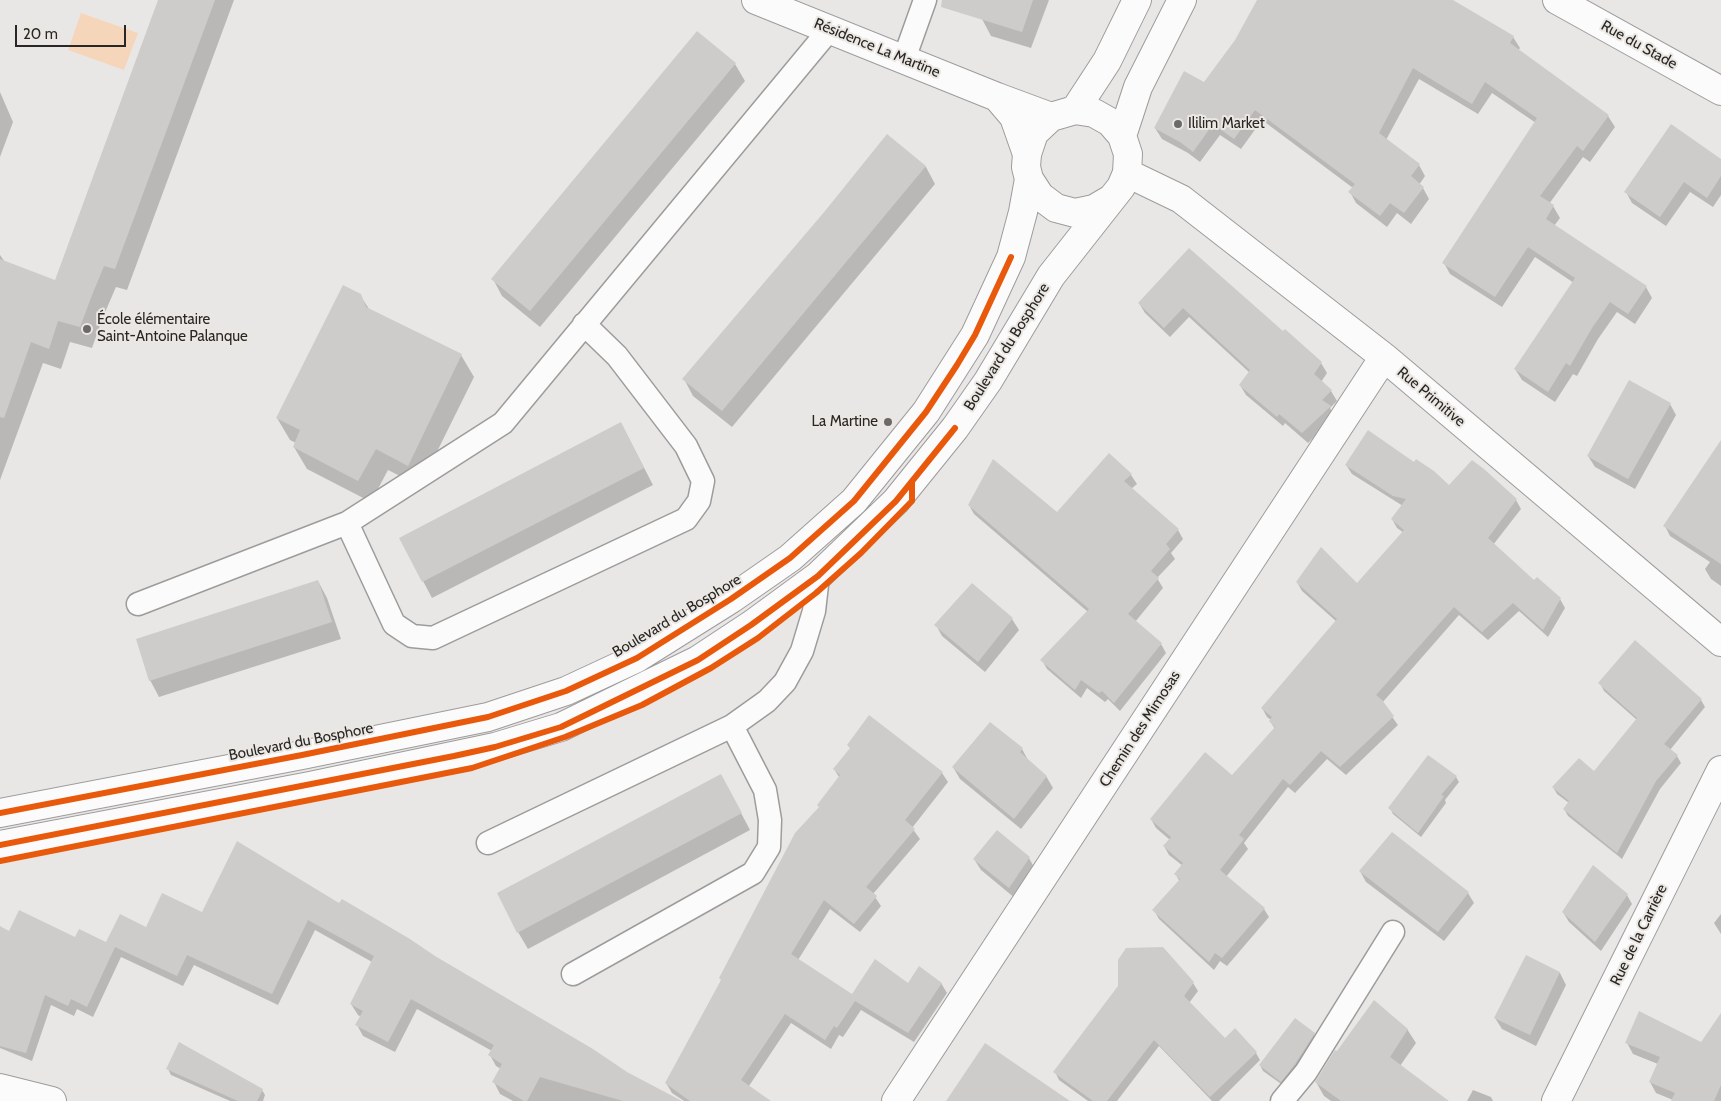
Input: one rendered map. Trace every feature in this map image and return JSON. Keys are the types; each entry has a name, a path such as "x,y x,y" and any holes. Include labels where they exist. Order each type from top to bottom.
{"street":[{"name":"Résidence La Martine","path":"756,0 997,97 1063,114"},
{"path":"1063,114 1094,113 1110,122 1122,136 1128,154 1127,173 1121,187 1112,199 1094,209 1075,213 1056,208 1040,196 1028,167 1034,133 1063,114 1107,61 1137,0"},
{"path":"1122,136 1138,86 1182,0"},
{"name":"Rue du Stade","path":"1557,0 1721,91"},
{"name":"Résidence La Martine","path":"997,97 1014,117 1028,167"},
{"name":"Boulevard du Bosphore","path":"0,813 488,718 566,691 645,653 731,600 790,558 854,501 926,412 975,335 1011,257 1023,212 1028,167"},
{"name":"Rue Primitive","path":"1127,173 1181,199 1384,357 1721,642"},
{"name":"Boulevard du Bosphore","path":"0,845 310,786 494,747 561,727 698,660 751,625 818,576 896,501 955,428 988,381 1051,276 1112,199"},
{"name":"Chemin des Mimosas","path":"896,1101 1384,357"},
{"name":"Rue de la Carrière","path":"1556,1101 1721,770"},
{"path":"0,1088 52,1101"}],"lane":[{"path":"904,59 925,0"},
{"path":"138,604 347,523 503,423 830,29"},
{"path":"347,523 394,624 412,636 433,638 686,519 699,500 703,481 686,446 617,356 584,324"},
{"path":"488,843 732,726 767,702 785,682 802,651 814,610 818,576"},
{"path":"573,974 753,873 769,847 769,813 765,790 732,726"},
{"path":"1282,1101 1306,1072 1393,932"}],"shaded area":[{"path":"81,13 138,33 124,70 68,50"}],"building":[{"path":"158,0 215,0 115,269 104,266 80,327 58,321 49,349 31,342 4,418 0,417 0,259 55,280"},
{"path":"942,0 1033,0 1022,32 941,7"},
{"path":"1257,0 1453,0 1514,36 1510,43 1609,115 1583,151 1577,146 1540,196 1554,205 1546,219 1647,286 1628,314 1610,302 1570,366 1566,363 1548,392 1514,369 1575,278 1528,247 1495,297 1442,263 1537,118 1485,82 1472,104 1413,68 1379,133 1420,164 1411,176 1424,187 1404,213 1390,203 1380,216 1348,192 1355,184 1255,110 1234,139 1213,124 1193,152 1180,142 1154,128 1184,71 1204,82 1235,40"},
{"path":"697,31 736,63 530,311 491,279"},
{"path":"1671,124 1721,159 1721,176 1707,198 1684,182 1660,217 1624,192"},
{"path":"887,134 926,166 722,411 682,379 825,211"},
{"path":"1189,248 1283,331 1285,329 1322,362 1314,374 1332,390 1322,400 1331,406 1302,433 1279,414 1277,417 1239,385 1250,370 1183,308 1164,328 1138,303"},
{"path":"343,285 361,294 366,307 462,354 408,466 376,449 358,481 293,447 300,430 276,418"},
{"path":"1629,380 1671,403 1628,479 1587,456"},
{"path":"621,422 644,468 422,582 399,538"},
{"path":"1368,430 1414,462 1416,459 1434,471 1449,485 1472,460 1484,469 1517,499 1488,538 1534,580 1537,577 1561,598 1543,630 1513,603 1482,632 1454,607 1376,695 1394,716 1340,767 1321,751 1290,785 1283,779 1239,835 1244,839 1220,870 1265,908 1222,958 1215,953 1209,962 1152,910 1180,879 1174,874 1183,863 1163,846 1171,837 1150,819 1205,752 1232,775 1275,727 1269,721 1272,717 1261,708 1337,619 1296,582 1321,547 1357,583 1404,530 1391,519 1406,499 1393,496 1345,465"},
{"path":"1721,440 1721,564 1663,526"},
{"path":"1109,453 1132,474 1124,481 1179,529 1166,544 1170,549 1151,571 1159,578 1128,614 1162,643 1114,703 1102,691 1099,693 1081,680 1075,690 1040,660 1089,609 968,505 993,459 1057,512"},
{"path":"318,580 332,622 149,681 136,639"},
{"path":"972,583 1013,618 978,662 934,625"},
{"path":"1635,640 1702,699 1664,744 1678,755 1656,781 1617,853 1563,809 1569,801 1552,787 1579,758 1594,771 1637,718 1598,683"},
{"path":"869,715 943,772 905,820 915,829 866,887 877,896 854,924 824,900 791,954 852,994 875,959 908,983 919,966 942,983 908,1033 855,1001 837,1028 834,1026 825,1040 785,1014 741,1080 771,1101 690,1101 665,1083 721,980 719,978 795,833 819,807 817,805 840,775 833,769 850,748 847,745"},
{"path":"990,722 1023,748 1020,752 1047,776 1014,819 952,767"},
{"path":"1428,755 1457,776 1441,795 1444,796 1418,833 1388,808"},
{"path":"721,774 742,813 517,933 497,893"},
{"path":"997,830 1030,857 1009,888 973,859"},
{"path":"1392,832 1469,892 1438,932 1359,871"},
{"path":"237,841 339,903 342,899 593,1049 627,1072 682,1101 623,1101 540,1077 527,1101 524,1101 492,1082 502,1064 488,1055 494,1045 411,999 388,1042 355,1025 363,1011 350,1004 374,956 308,920 272,994 187,955 177,976 115,947 87,1007 71,999 68,1006 45,995 26,1053 0,1046 0,926 9,931 19,910 75,937 79,929 106,942 120,914 146,927 162,893 202,912"},
{"path":"1593,865 1628,894 1595,942 1562,912"},
{"path":"1163,947 1194,982 1184,996 1225,1038 1235,1028 1257,1052 1210,1097 1154,1040 1107,1101 1093,1101 1053,1072 1118,986 1118,960 1126,948"},
{"path":"1526,955 1560,972 1530,1035 1494,1018"},
{"path":"1374,1000 1408,1029 1390,1057 1449,1101 1341,1101 1315,1082 1335,1050 1337,1051"},
{"path":"1639,1011 1701,1042 1721,1013 1721,1085 1714,1101 1671,1101 1675,1093 1649,1082 1660,1057 1625,1043"},
{"path":"1295,1018 1315,1033 1281,1082 1259,1065"},
{"path":"179,1042 263,1089 257,1101 238,1101 166,1069"},
{"path":"985,1043 1070,1101 946,1101"}],"cycle path":[{"path":"0,813 488,717 566,691 637,658 731,599 790,558 854,501 926,412 957,365 975,335 1011,257"},
{"path":"0,845 454,756 495,747 561,727 698,660 751,625 818,576 896,501 955,428"},
{"path":"0,861 472,768 565,737 642,705 711,668 758,638 816,593 861,553 912,501 912,482"}],"place":[{"name":"Ililim Market","path":"1178,124"},
{"name":"École élémentaire Saint-Antoine Palanque","path":"87,329"},
{"name":"La Martine","path":"888,422"}]}
